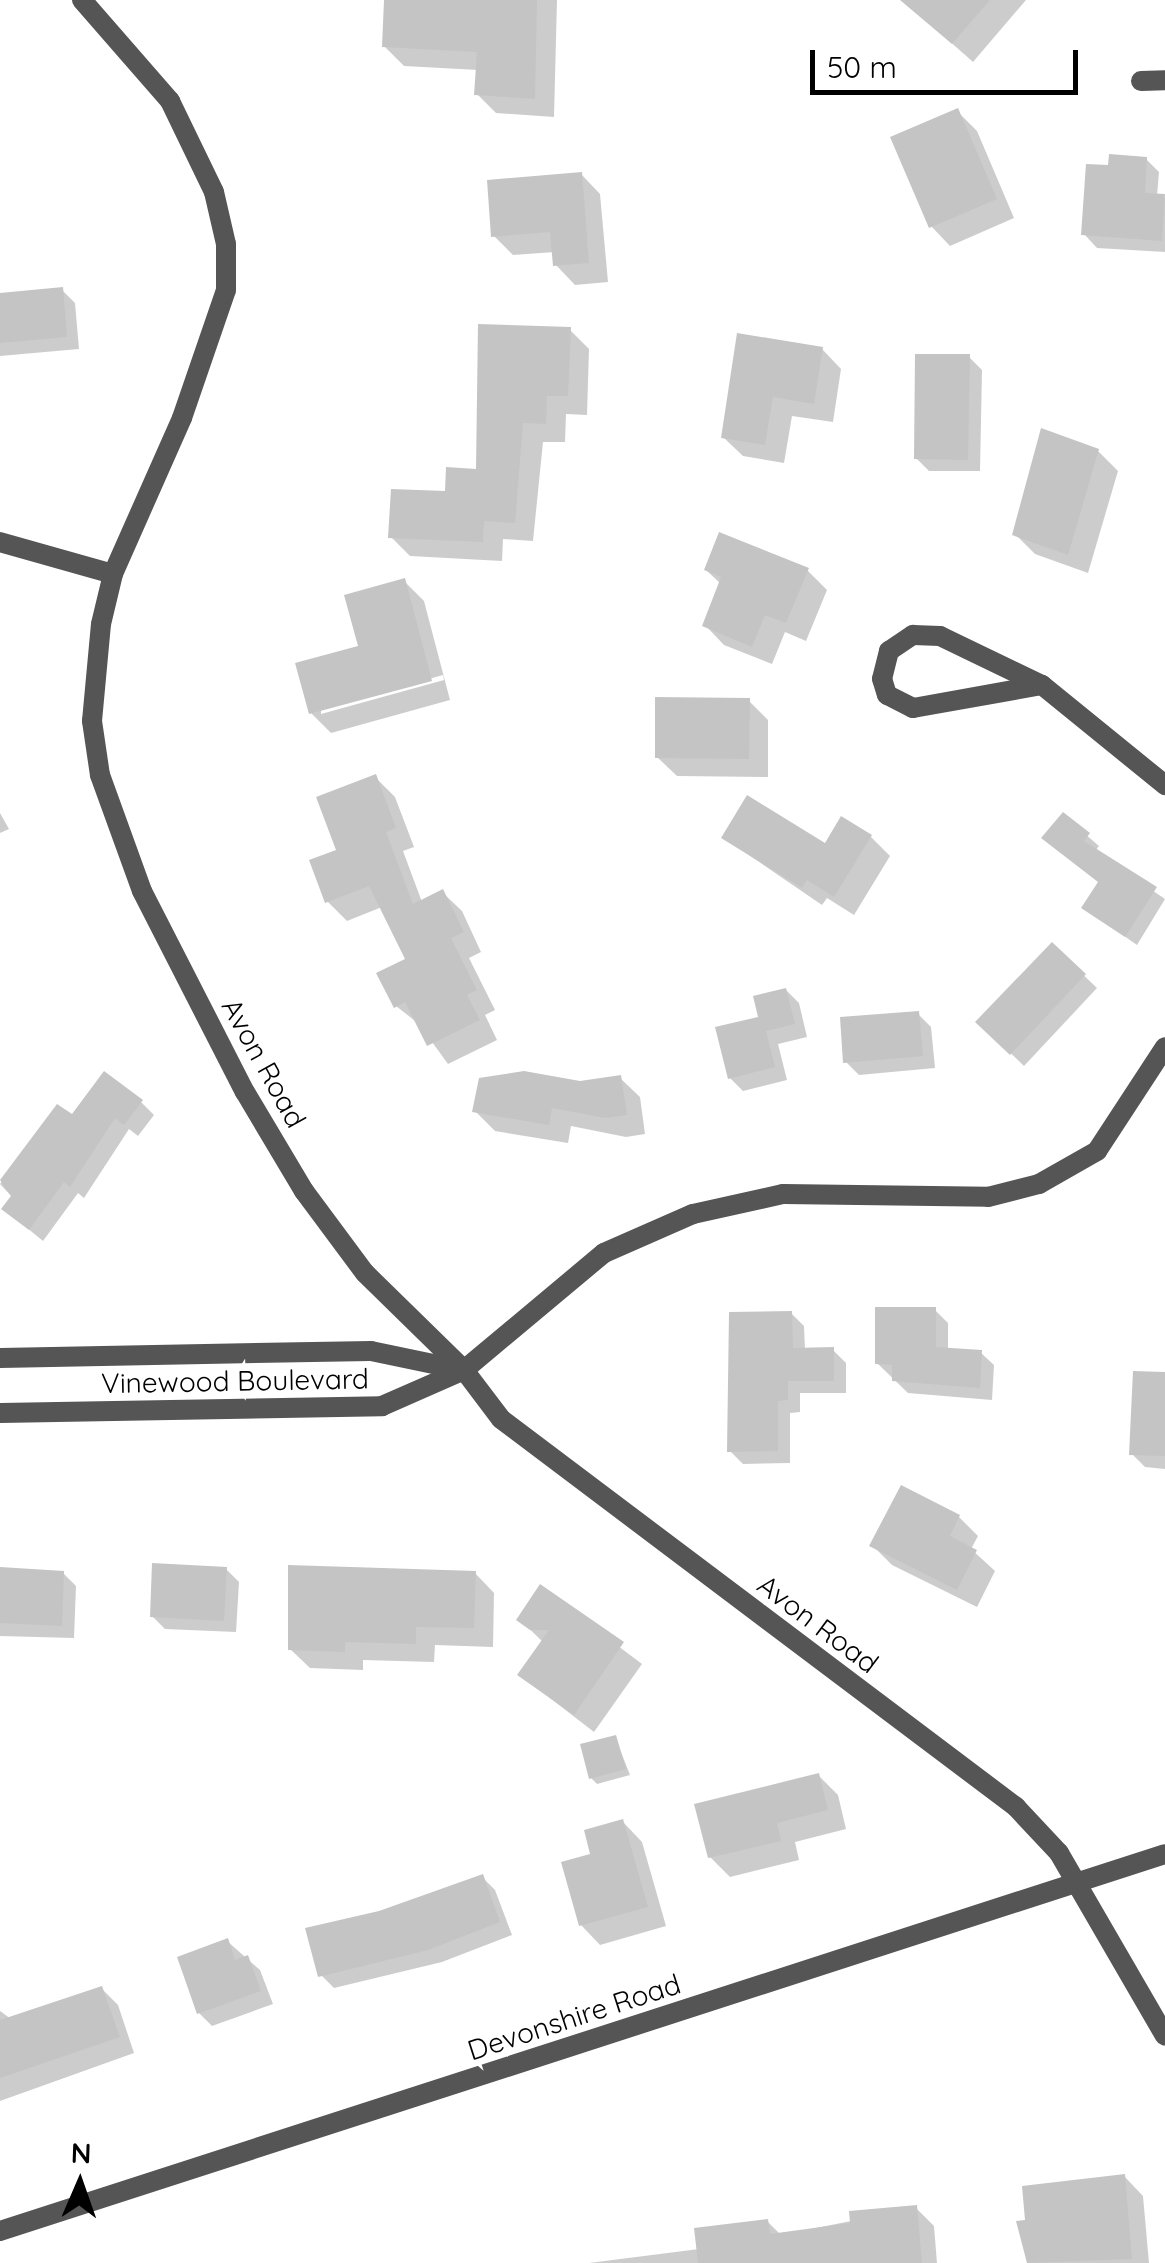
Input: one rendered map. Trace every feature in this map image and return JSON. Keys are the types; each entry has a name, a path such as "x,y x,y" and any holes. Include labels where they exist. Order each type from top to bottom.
{"street":[{"name":"Avon Road","path":"82,0 170,101 214,192 226,244 226,290 182,418 113,574 100,624 92,720 100,776 142,891 304,1191 365,1273 464,1370 502,1419 1016,1808 1059,1853 1165,2036"},
{"path":"1140,81 1165,80"},
{"path":"0,542 113,574"},
{"path":"1042,685 913,708 887,696 882,679 889,651 913,634 940,636 1042,685 1165,784"},
{"name":"Vinewood Boulevard","path":"0,1413 382,1406 464,1370 604,1253 738,1199 988,1196 1039,1184 1098,1150 1165,1047"},
{"name":"Vinewood Boulevard","path":"0,1358 371,1352 464,1370"},
{"name":"Devonshire Road","path":"0,2231 1165,1854"}],"building":[{"path":"384,0 537,0 535,99 474,95 477,52 382,47"},
{"path":"900,0 990,0 952,44"},
{"path":"958,108 997,199 929,228 890,137"},
{"path":"1109,154 1147,157 1145,193 1165,194 1162,241 1081,235 1086,164 1108,165"},
{"path":"582,172 589,263 553,266 550,232 491,237 487,180"},
{"path":"63,287 67,337 0,343 0,293"},
{"path":"478,324 571,327 568,396 547,396 546,424 523,423 515,523 484,521 483,542 388,538 391,489 445,491 446,467 476,469"},
{"path":"737,333 823,347 814,404 773,397 765,445 721,438"},
{"path":"915,354 970,354 968,460 914,459"},
{"path":"1041,428 1099,449 1068,555 1012,535"},
{"path":"719,532 809,568 786,623 765,615 752,647 702,626 721,577 704,570"},
{"path":"405,578 432,681 309,714 295,663 358,646 344,595"},
{"path":"655,697 750,698 749,759 655,758"},
{"path":"376,774 396,828 386,832 413,904 443,889 464,932 451,938 477,990 467,995 480,1020 427,1046 405,1002 394,1008 376,973 405,959 369,886 325,903 309,860 336,850 316,797"},
{"path":"747,795 825,843 841,816 872,835 834,897 807,880 802,888 721,838"},
{"path":"1063,812 1090,833 1084,841 1157,887 1125,937 1081,908 1098,882 1041,838"},
{"path":"1052,942 1086,974 1010,1055 975,1022"},
{"path":"786,988 795,1024 766,1031 775,1067 728,1079 715,1027 758,1017 753,996"},
{"path":"919,1011 923,1056 843,1063 840,1017"},
{"path":"104,1071 143,1100 124,1125 115,1118 70,1187 64,1182 29,1230 1,1209 11,1196 0,1180 57,1104 72,1114"},
{"path":"524,1071 580,1081 621,1075 627,1115 605,1118 552,1108 549,1125 472,1112 479,1078"},
{"path":"875,1307 936,1307 936,1347 982,1350 980,1388 892,1381 892,1365 875,1364"},
{"path":"792,1311 793,1348 834,1347 834,1381 788,1381 788,1400 778,1401 778,1451 727,1452 729,1312"},
{"path":"1133,1371 1165,1372 1165,1456 1129,1455"},
{"path":"901,1485 960,1515 950,1536 977,1550 957,1590 869,1546"},
{"path":"152,1563 227,1567 224,1621 150,1617"},
{"path":"288,1565 476,1571 474,1628 416,1627 416,1644 345,1642 345,1652 288,1650"},
{"path":"0,1567 64,1571 62,1626 0,1623"},
{"path":"540,1584 624,1642 574,1715 517,1675 549,1630 530,1630 516,1620"},
{"path":"616,1735 626,1769 589,1779 580,1744"},
{"path":"819,1773 828,1810 777,1823 781,1841 708,1858 694,1804"},
{"path":"623,1819 648,1907 579,1926 561,1862 590,1854 584,1830"},
{"path":"483,1874 500,1922 428,1950 318,1977 305,1928 379,1911"},
{"path":"228,1938 235,1960 248,1955 261,1991 197,2014 177,1957"},
{"path":"102,1986 120,2037 0,2078 0,2020"},
{"path":"1125,2174 1132,2259 1027,2263 1016,2221 1025,2220 1022,2186"},
{"path":"917,2205 922,2263 698,2263 694,2228 768,2219 770,2234 850,2223 849,2211"}]}
